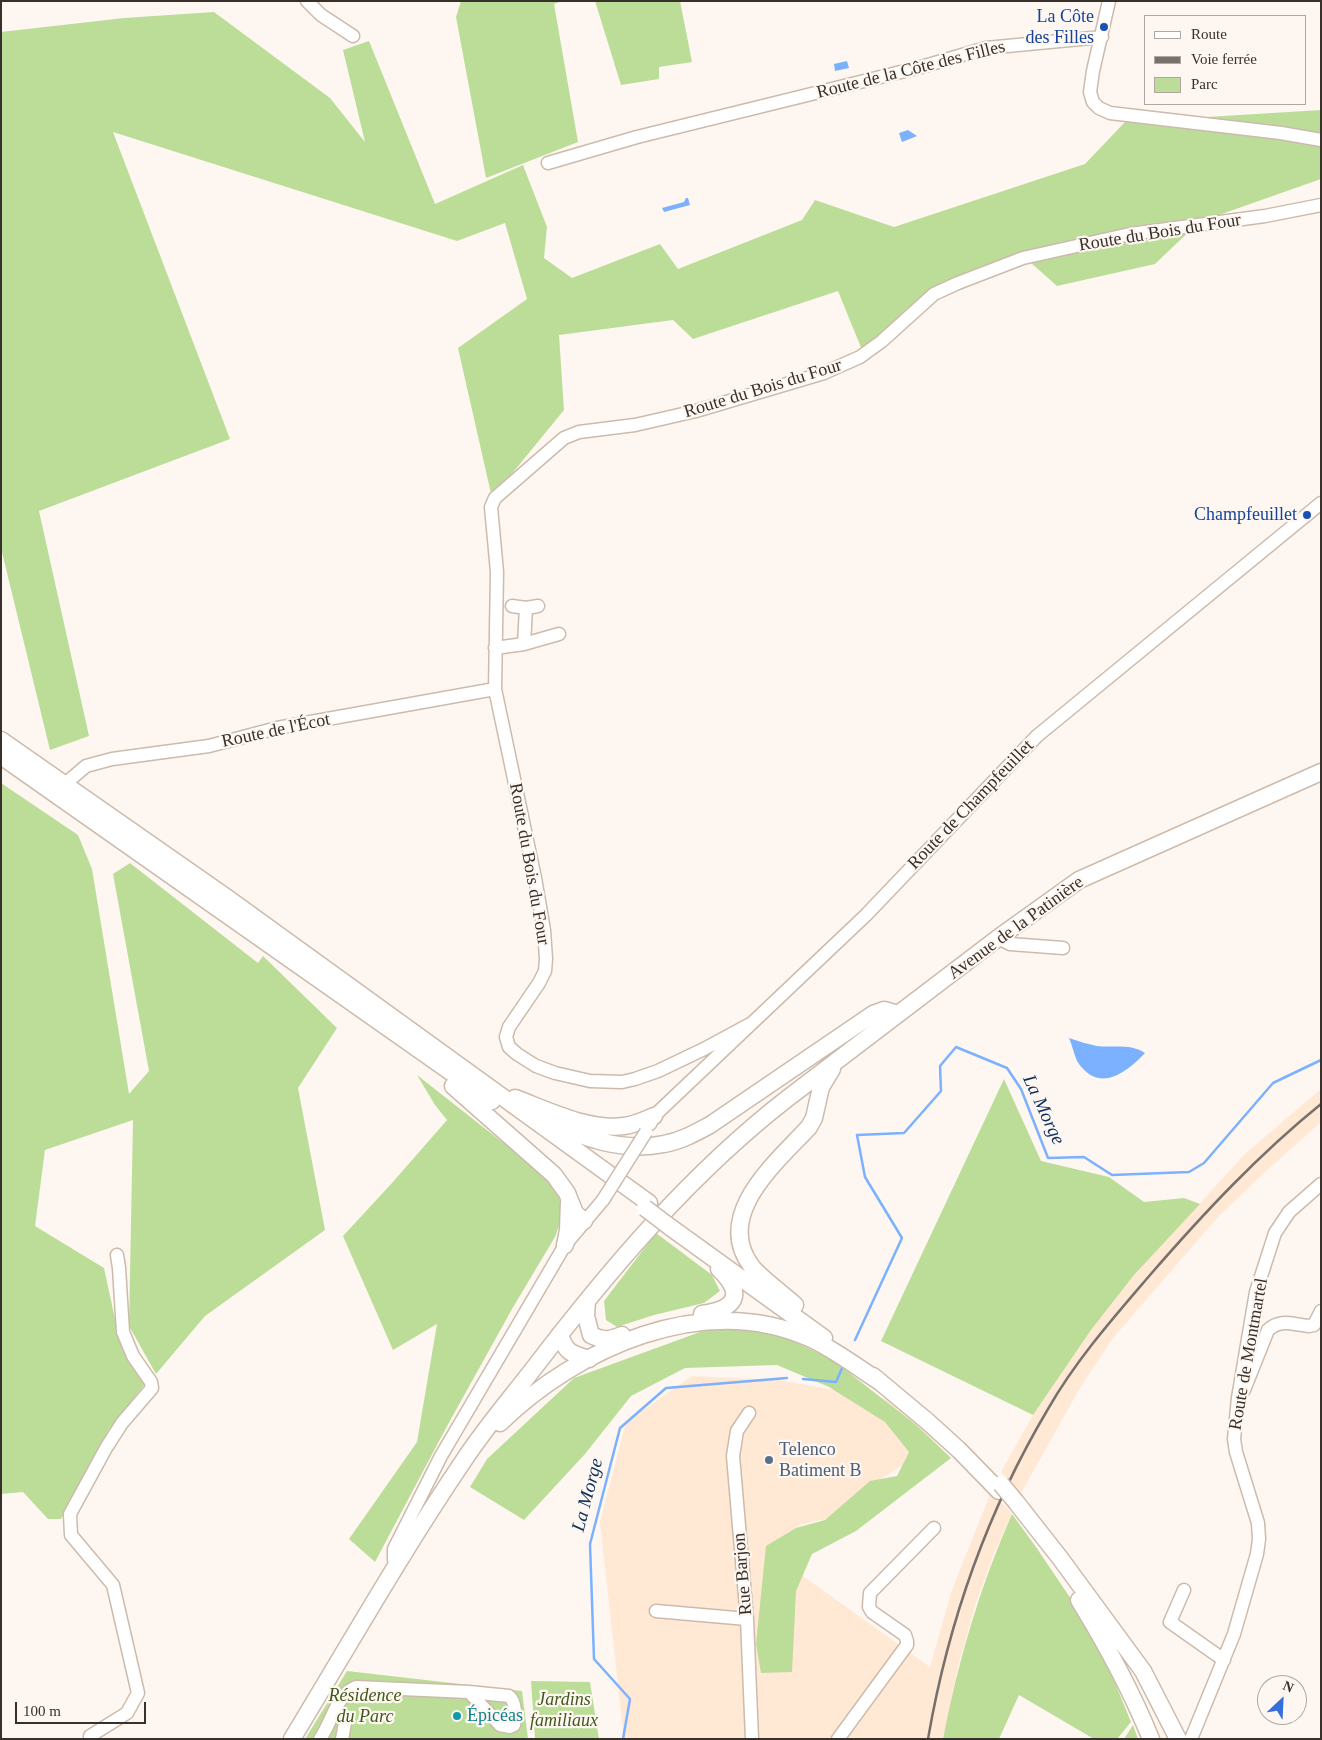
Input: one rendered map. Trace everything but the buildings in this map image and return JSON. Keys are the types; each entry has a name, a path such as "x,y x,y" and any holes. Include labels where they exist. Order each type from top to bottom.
{"main road":[{"path":"1,740 226,897 481,1080 647,1206"},
{"path":"1,756 376,1021 647,1206 670,1219 812,1320"},
{"name":"Avenue de la Patinière","path":"465,1458 587,1301 670,1219 755,1123 998,938 1079,880 1321,772"},
{"path":"481,1080 552,1122 578,1134 607,1143 627,1146 664,1144 685,1138 710,1125 873,1014 884,1010 898,1014"},
{"path":"376,1021 554,1175 567,1193 575,1213 584,1221"},
{"path":"839,1059 821,1087 814,1118 809,1127 756,1186 743,1212 740,1236 744,1253 752,1267 812,1320 932,1416 1000,1488 1060,1558 1143,1671 1178,1739"},
{"path":"510,1097 557,1114 601,1126 626,1126 654,1116"},
{"path":"788,1098 801,1101 810,1108 814,1118"},
{"path":"565,1245 570,1220 569,1200"},
{"path":"587,1301 586,1316 591,1335 608,1340 647,1326 726,1308 734,1298 731,1281 670,1219"},
{"path":"670,1219 880,1382 934,1427 1000,1488"},
{"path":"292,1739 465,1458 505,1419 570,1369 608,1348 643,1335 678,1325 712,1320 756,1322 783,1328 809,1338 880,1382"},
{"path":"560,1334 564,1346 570,1352 589,1359"},
{"path":"1015,1505 1054,1561 1120,1671 1140,1712 1150,1739"},
{"path":"1060,1558 1126,1668 1159,1739"}],"street":[{"path":"307,1 321,15 353,36"},
{"path":"1109,1 1090,92 1093,102 1099,108 1110,113 1281,133 1321,140"},
{"name":"Route de la Côte des Filles","path":"548,163 637,138 921,67 986,48 1102,37"},
{"name":"Route du Bois du Four","path":"752,1022 696,1053 658,1070 622,1082 590,1080 555,1073 536,1066 517,1054 509,1046 506,1037 509,1026 539,983 545,971 545,949 544,930 535,878 495,689 497,572 491,507 495,498 564,438 579,432 635,425 696,412 824,373 860,357 882,341 934,294 1024,258 1130,234 1265,216 1321,205"},
{"name":"Route de Champfeuillet","path":"399,1563 394,1560 394,1549 437,1464 565,1245 603,1200 654,1116 866,915 1037,736 1321,503"},
{"path":"512,606 532,607 524,644"},
{"path":"496,648 524,644 559,634"},
{"name":"Route de l'Écot","path":"65,784 86,766 112,759 209,746 277,728 495,689"},
{"path":"998,938 1010,944 1063,948"},
{"name":"Route de Montmartel","path":"1191,1739 1234,1634 1257,1554 1259,1539 1258,1523 1236,1452 1235,1424 1256,1292 1276,1233 1289,1212 1321,1184"},
{"path":"90,1739 90,1736 127,1713 138,1693 113,1585 71,1535 70,1514 106,1448 122,1423 152,1388 151,1382 134,1356 123,1332 117,1255"},
{"path":"1238,1398 1247,1384 1268,1330 1275,1324 1282,1323 1314,1325 1321,1311"},
{"name":"Rue Barjon","path":"749,1414 737,1432 734,1456 747,1619 752,1739"},
{"path":"838,1739 907,1645 905,1635 872,1612 869,1607 870,1593 934,1528"},
{"path":"1184,1590 1170,1622 1224,1660"},
{"path":"656,1611 747,1619"},
{"path":"320,1739 330,1722 334,1710 348,1691 356,1688 469,1692"},
{"path":"342,1739 345,1723"}],"shaded area":[{"path":"1321,1089 1321,1122 1218,1217 1113,1338 1081,1386 1020,1495 1001,1472 1033,1415 1091,1330 1134,1275 1246,1153"},
{"path":"692,1376 779,1380 895,1401 951,1458 922,1453 876,1482 838,1516 800,1525 782,1542 775,1556 930,1667 952,1590 991,1492 1012,1514 994,1553 976,1603 959,1663 943,1739 624,1739 600,1522 626,1422"}],"green space":[{"path":"461,1 562,1 554,4 578,142 486,178 456,17"},
{"path":"595,1 680,1 692,62 659,67 659,79 621,85"},
{"path":"214,12 330,98 365,142 343,50 369,41 435,204 523,165 547,227 544,258 572,278 660,244 678,269 802,220 815,200 894,227 1085,164 1125,122 1321,110 1321,179 1199,222 1155,264 1057,286 1022,255 937,296 862,350 838,291 693,339 673,320 559,335 564,410 492,498 458,348 527,299 505,223 457,241 113,132 230,439 39,511 89,736 50,750 1,548 1,32 124,18"},
{"path":"1,783 78,835 92,869 129,1094 149,1071 113,874 130,863 258,963 263,956 337,1028 298,1088 325,1230 205,1316 156,1374 129,1326 133,1120 45,1150 35,1226 104,1268 118,1333 145,1384 109,1429 61,1519 48,1519 23,1492 1,1494"},
{"path":"417,1075 553,1182 564,1212 555,1237 512,1309 446,1428 375,1562 349,1539 417,1442 437,1324 393,1350 343,1236 447,1120 435,1105"},
{"path":"1004,1079 1041,1161 1109,1177 1144,1202 1184,1198 1200,1204 1134,1275 1091,1330 1033,1415 881,1341"},
{"path":"656,1233 712,1275 720,1291 704,1303 654,1315 617,1327 606,1320 604,1301"},
{"path":"711,1328 777,1333 834,1361 915,1424 951,1458 856,1531 812,1554 796,1591 792,1672 761,1673 756,1644 766,1546 796,1528 825,1520 870,1481 897,1476 909,1452 885,1422 829,1387 777,1365 685,1368 631,1396 585,1454 524,1520 470,1487 487,1459 574,1378"},
{"path":"1012,1514 1096,1636 1131,1722 1117,1739 1094,1739 1019,1695 999,1739 943,1739 971,1624 1000,1541"},
{"name":"Résidence du Parc","path":"347,1671 522,1691 528,1739 305,1739"},
{"name":"Jardins familiaux","path":"531,1681 590,1682 599,1739 535,1739"},
{"path":"1133,1725 1138,1739 1124,1739"}],"water":[{"path":"847,61 849,68 835,71 834,64"},
{"path":"908,130 917,136 902,142 899,133"},
{"path":"688,198 690,205 664,212 662,208 684,202"},
{"path":"1069,1038 1097,1046 1133,1048 1145,1053 1129,1068 1111,1077 1102,1079 1094,1077 1085,1071 1077,1061"}],"waterway":[{"name":"La Morge","path":"855,1340 902,1238 865,1177 857,1135 904,1133 941,1091 940,1066 956,1047 1007,1068 1021,1089 1048,1158 1084,1157 1112,1175 1189,1172 1204,1163 1273,1083 1321,1060"},
{"name":"La Morge","path":"803,1379 836,1382 843,1366"},
{"name":"La Morge","path":"623,1739 630,1699 594,1659 590,1544 620,1428 666,1388 787,1378"}],"railway":[{"path":"928,1739 947,1653 973,1568 989,1527 1026,1447 1059,1391 1109,1323 1190,1230 1253,1164 1321,1104"}],"place":[{"name":"La Côte des Filles","path":"1104,27"},
{"name":"Champfeuillet","path":"1307,515"},
{"name":"Telenco Batiment B","path":"769,1460"},
{"name":"Épicéas","path":"457,1716"}]}
